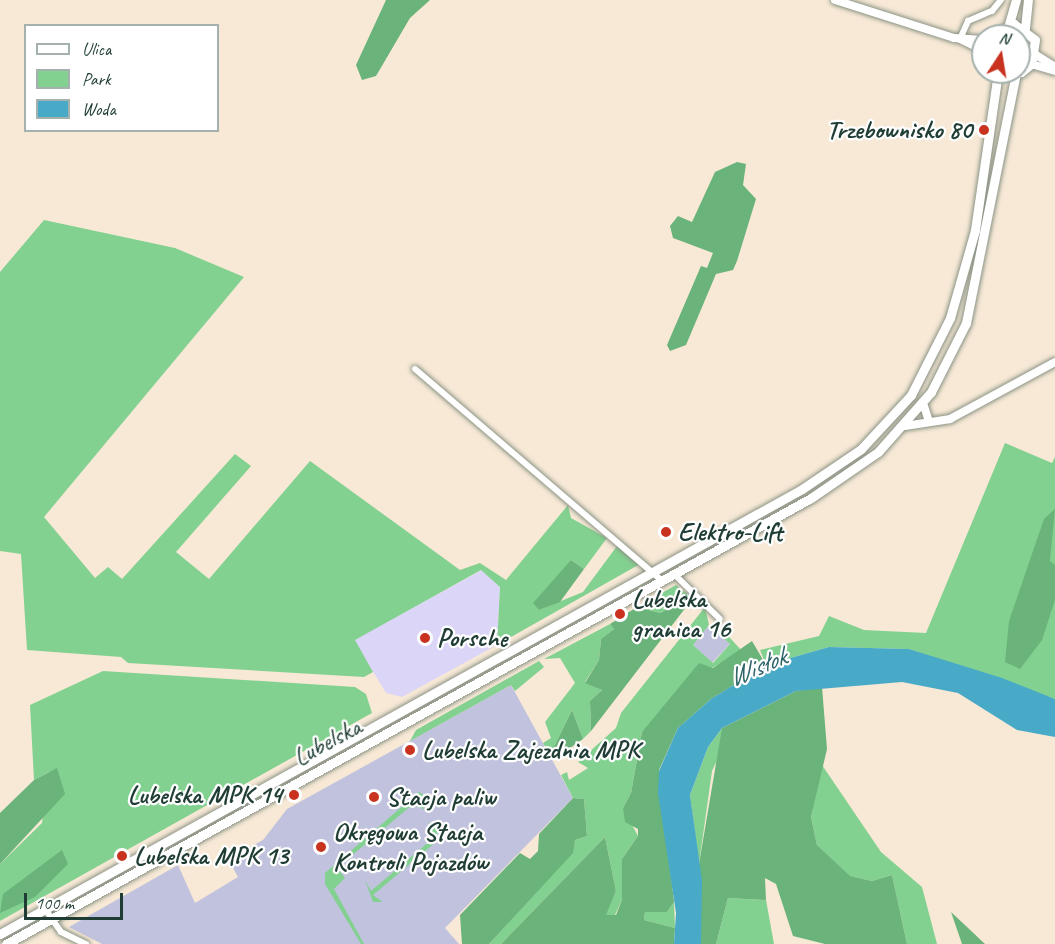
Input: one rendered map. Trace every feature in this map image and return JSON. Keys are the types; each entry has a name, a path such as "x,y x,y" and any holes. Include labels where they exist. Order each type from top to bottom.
{"main road":[{"path":"1009,24 1016,0"},
{"path":"1025,24 1028,0"},
{"path":"1031,35 1035,40 1033,60"},
{"name":"Lubelska","path":"0,934 810,484 861,449 911,395 950,318 975,230 996,84"},
{"name":"Lubelska","path":"6,944 841,480 905,426 923,403 966,323 1014,84"},
{"path":"950,318 958,313 966,323"}],"street":[{"path":"835,0 971,44"},
{"path":"960,39 968,21 992,11 1001,0"},
{"path":"960,39 971,39"},
{"path":"1033,60 1055,69"},
{"path":"905,426 928,418 950,419 1055,363"},
{"path":"415,369 654,571 668,577 720,619"},
{"path":"923,403 928,418"},
{"path":"45,909 61,932 86,944"}],"shaded area":[{"path":"482,570 500,587 497,645 402,697 386,693 354,640"},
{"path":"709,625 730,644 712,663 693,645"},
{"path":"511,685 573,798 445,928 459,944 102,944 69,927 178,865 195,903 238,877 228,859 263,840 287,809"}],"green space":[{"path":"386,0 430,0 410,18 376,76 362,80 356,65"},
{"path":"737,162 746,164 743,185 756,199 737,261 733,270 716,274 686,345 670,351 667,345 701,266 707,268 713,253 673,238 670,226 678,216 692,222 715,172"},
{"path":"44,220 175,248 244,277 44,517 95,578 108,567 122,579 235,454 251,466 176,552 209,579 310,461 460,570 480,563 506,580 568,505 571,518 607,538 584,569 571,560 539,610 583,592 617,546 640,564 497,645 500,587 481,570 355,640 373,672 364,677 128,663 121,657 27,650 21,554 0,551 0,272"},
{"path":"1005,443 1052,463 1055,457 1055,699 909,649 829,647 766,665 760,650 819,636 829,616 864,630 926,633"},
{"path":"1055,509 1050,561 1055,565 1055,600 1042,640 1020,669 1005,662 1009,621 1044,519"},
{"path":"571,560 584,569 560,602 539,610 533,603"},
{"path":"676,585 685,592 683,602 660,613 637,607"},
{"path":"685,592 693,598 591,731 590,701 602,690 585,683 599,660 601,639 614,629 610,624 637,607 660,613 683,602"},
{"path":"705,607 709,625 693,645 713,663 730,644 715,631 720,627 742,651 712,668 642,732 631,793 623,808 638,836 622,859 622,900 615,915 605,916 616,891 605,837 501,944 489,944 572,853 575,840 587,836 584,799 573,798 561,775 567,772 569,780 588,768 578,762 616,728 621,713"},
{"path":"610,624 614,629 601,639 599,660 585,682 602,690 590,701 591,731 583,739 572,710 550,755 543,743 551,738 545,722 575,683 560,658 544,659"},
{"path":"752,641 766,665 711,699 678,728 659,770 674,902 667,912 645,912 644,920 675,928 674,944 501,944 605,837 616,891 606,915 616,915 622,900 622,859 638,836 638,829 625,822 623,808 631,793 642,732 699,663 713,668"},
{"path":"539,661 544,667 515,691 511,685 410,741 416,730"},
{"path":"103,671 355,687 366,694 372,713 0,921 0,864 42,823 49,772 34,780 30,705"},
{"path":"822,687 827,749 811,817 817,845 850,876 872,881 892,875 907,944 825,944 793,936 776,884 765,878 766,900 728,898 716,944 701,944 699,864 722,728 796,691"},
{"path":"572,710 583,739 553,760 550,755"},
{"path":"722,728 721,752 712,771 699,864 690,795 708,747"},
{"path":"822,765 881,852 922,887 937,944 907,944 892,875 872,881 849,876 817,845 811,817"},
{"path":"57,768 65,794 0,864 0,813 34,780"},
{"path":"419,792 427,797 424,809 412,805 337,868 345,878 334,889 364,944 361,944 325,884 325,873"},
{"path":"573,798 584,799 587,836 575,840 573,853 489,944 462,944 460,915 520,853 530,859 538,851 539,834"},
{"path":"429,822 438,826 436,842 373,895 383,902 373,902 365,880 371,891 431,840"},
{"path":"62,850 68,864 35,897 0,913 3,894"},
{"path":"728,898 766,900 774,944 716,944"},
{"path":"674,902 675,928 644,920 645,912 667,912"},
{"path":"951,912 967,927 985,944 962,944"}],"water":[{"path":"829,647 909,649 1002,678 1055,699 1055,737 1017,730 958,693 902,682 796,691 722,728 708,747 690,795 702,880 701,944 674,944 676,913 658,793 659,771 678,728 711,699 766,665"}],"place":[{"name":"Trzebownisko 80","path":"984,130"},
{"name":"Elektro-Lift","path":"666,532"},
{"name":"Lubelska granica 16","path":"620,614"},
{"name":"Porsche","path":"425,638"},
{"name":"Lubelska Zajezdnia MPK","path":"410,750"},
{"name":"Lubelska MPK 14","path":"294,795"},
{"name":"Stacja paliw","path":"374,797"},
{"name":"Okręgowa Stacja Kontroli Pojazdów","path":"321,847"},
{"name":"Lubelska MPK 13","path":"122,856"}],"water label":[{"name":"Wisłok","path":"757,667"}]}
